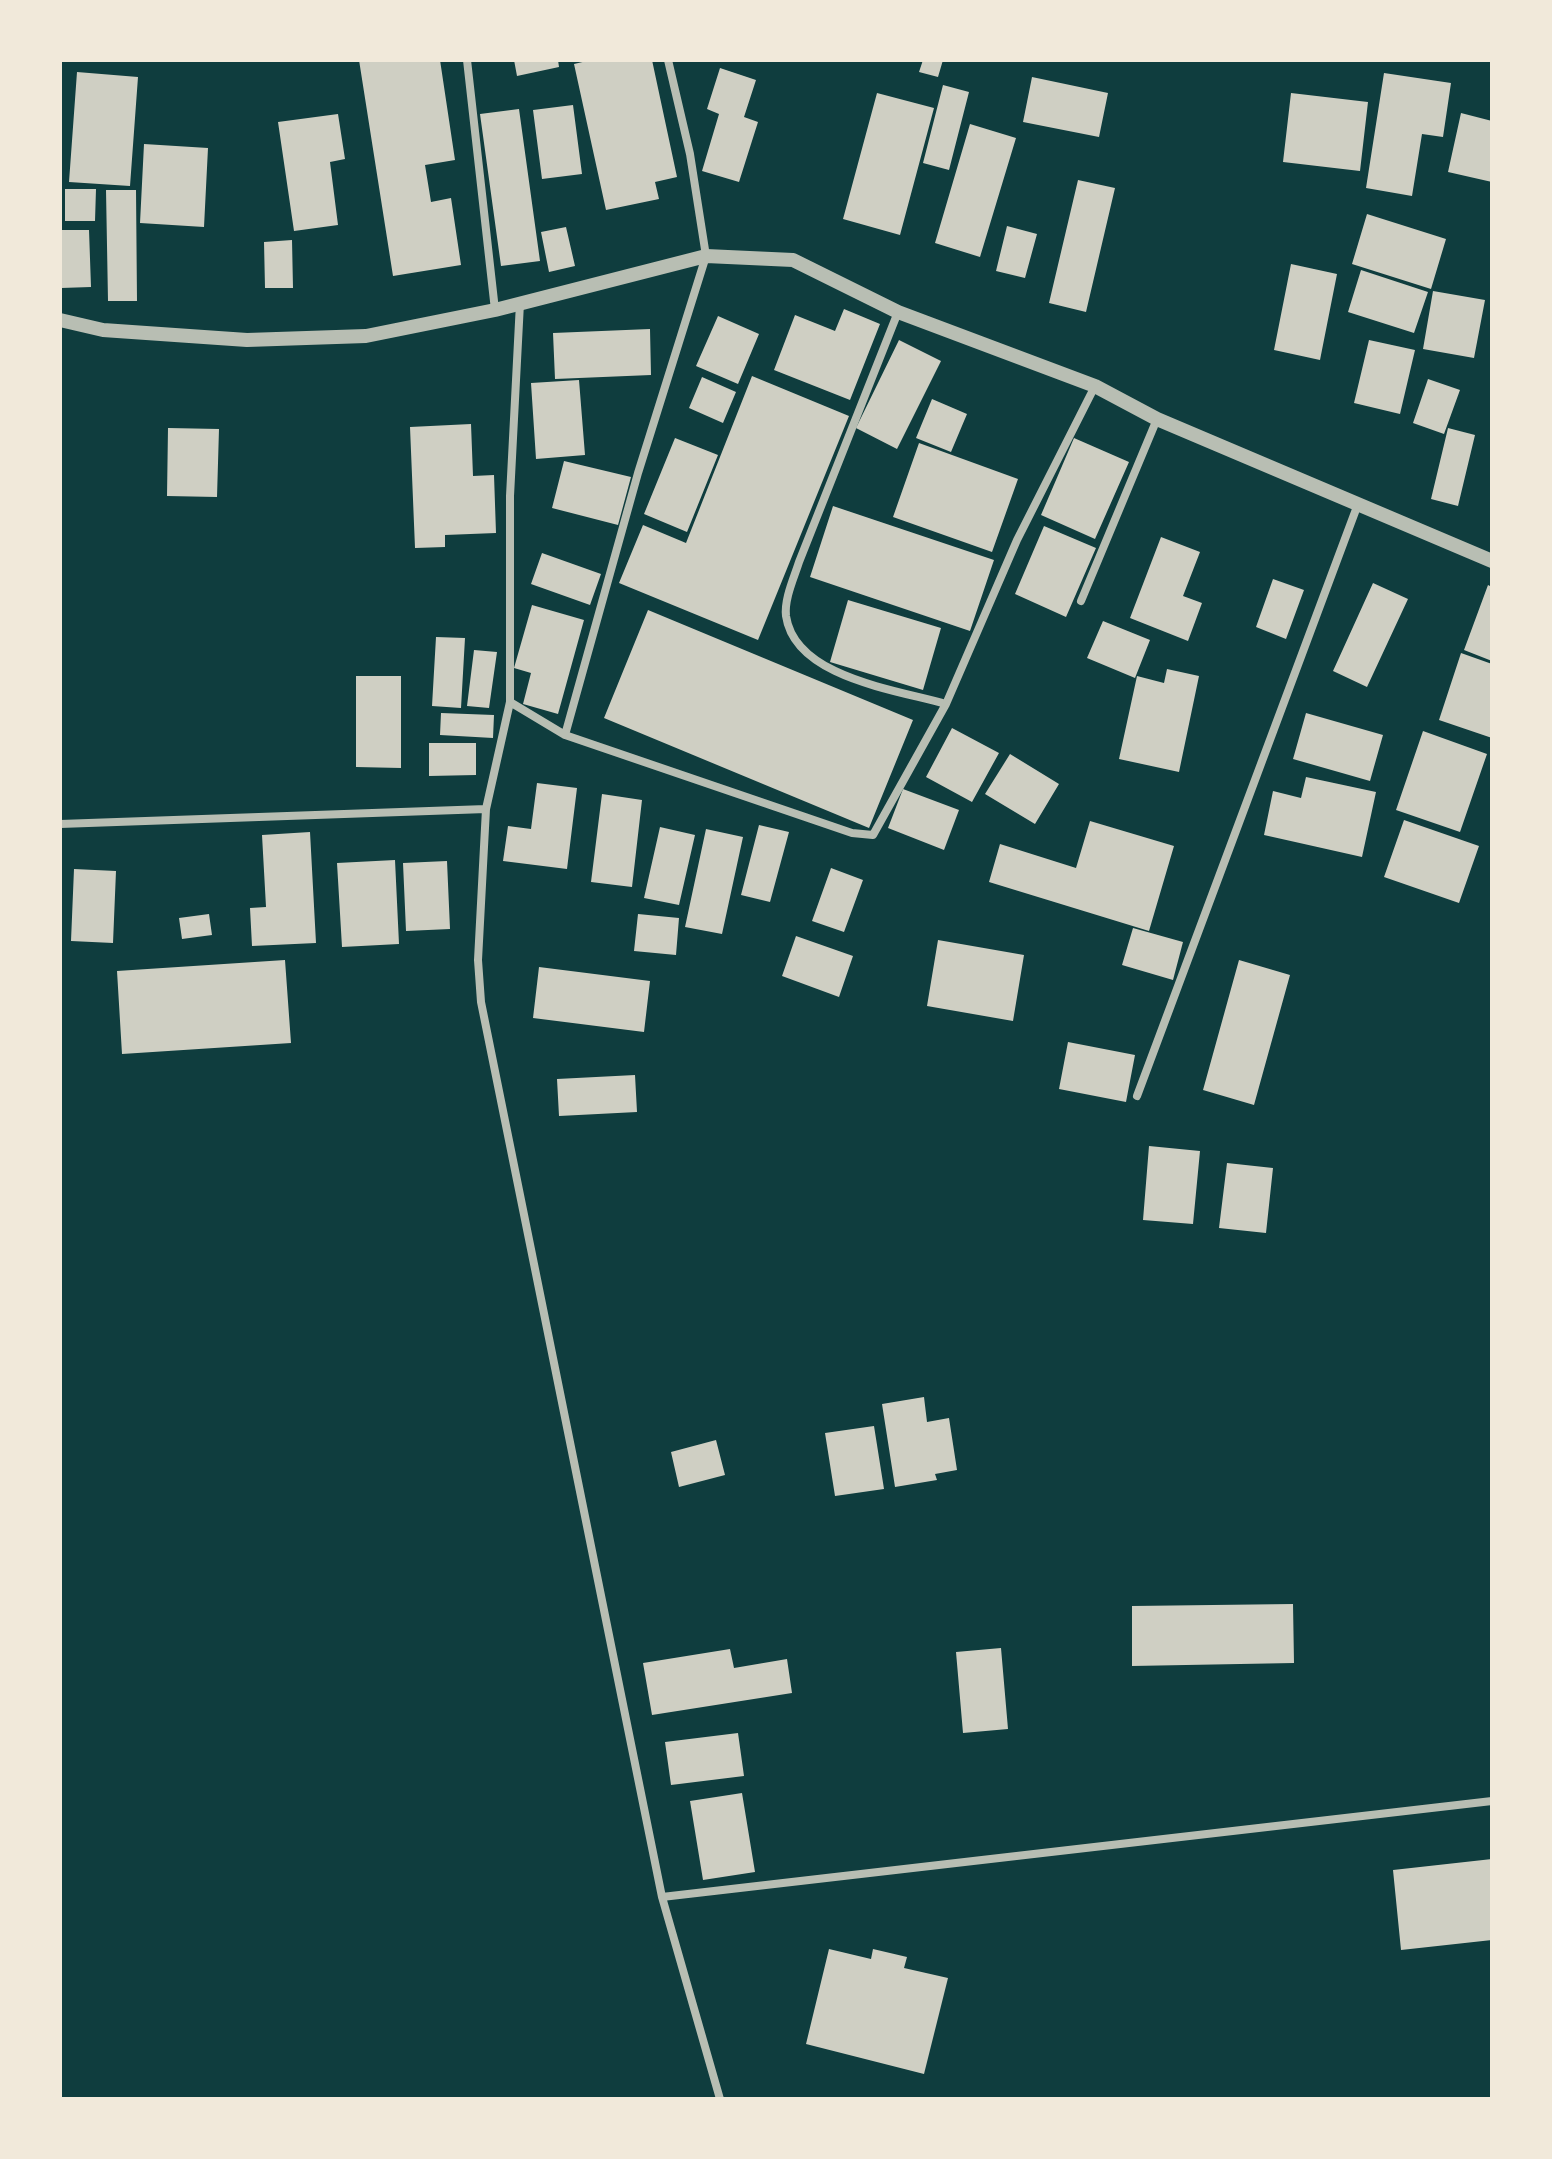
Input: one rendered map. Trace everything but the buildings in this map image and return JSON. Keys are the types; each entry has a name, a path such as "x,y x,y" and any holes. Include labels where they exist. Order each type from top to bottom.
{"street":[{"path":"467,60 495,310"},
{"path":"565,735 638,473 706,256 690,154 668,60"},
{"path":"60,320 103,330 247,340 366,336 495,310 706,256 793,260 898,312 1095,386 1157,419 1492,561"},
{"path":"520,303 510,496 510,702 486,809 478,960 481,1002 662,1897 720,2099"},
{"path":"898,312 799,562 788,597 786,616 793,635 814,662 851,678 946,704"},
{"path":"510,702 565,735 852,833 873,835 946,704 1017,540 1095,386"},
{"path":"1081,601 1157,419"},
{"path":"1137,1096 1359,503"},
{"path":"60,824 486,809"},
{"path":"662,1897 1492,1801"}]}
